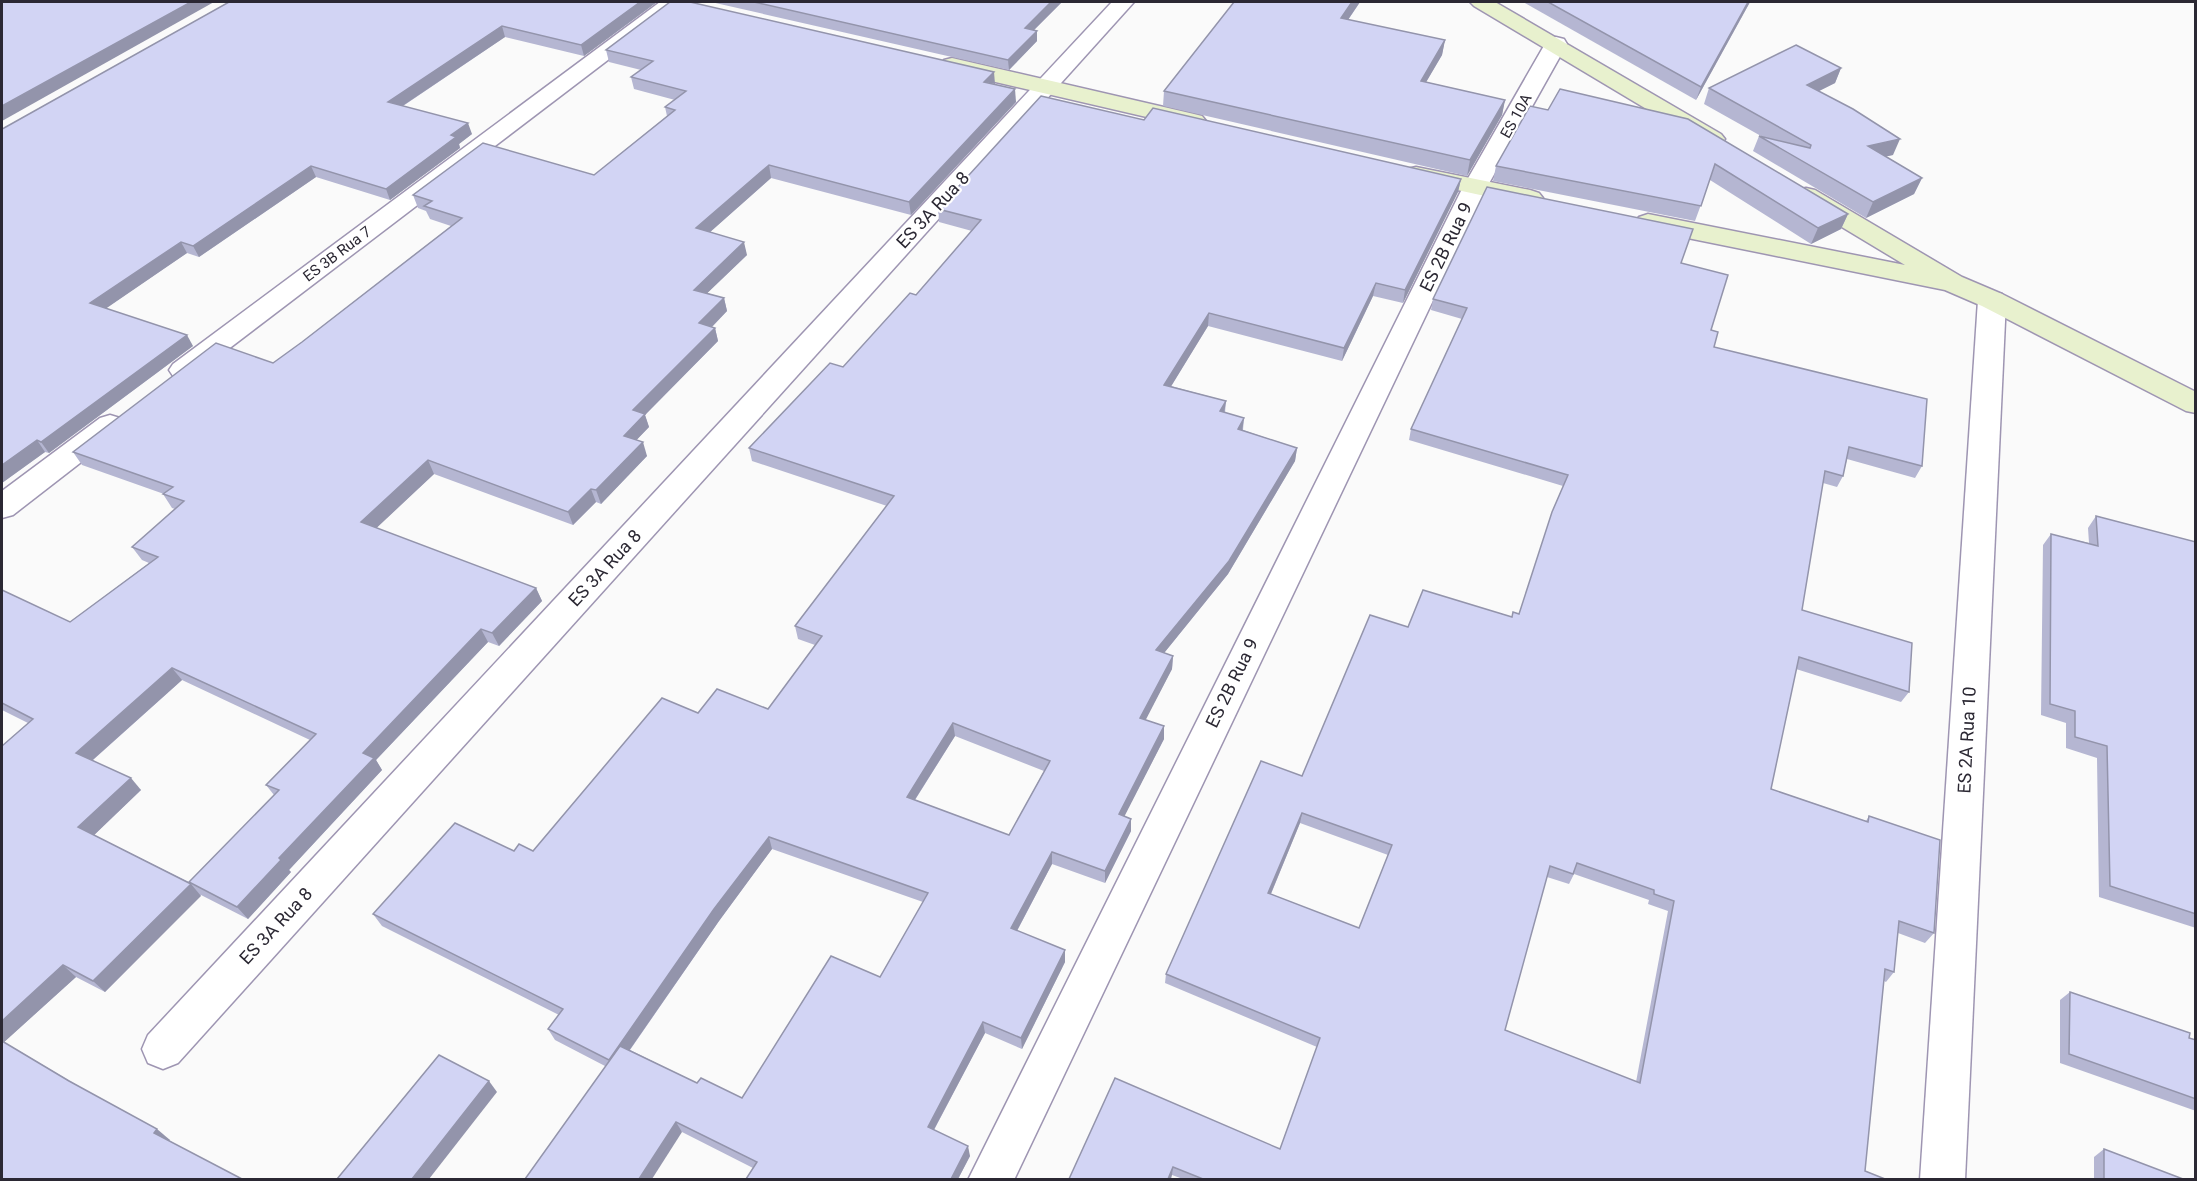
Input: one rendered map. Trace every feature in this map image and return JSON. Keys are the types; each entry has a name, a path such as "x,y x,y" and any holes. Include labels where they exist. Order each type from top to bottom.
{"street":[{"name":"ES 3B Rua 7","path":"165,384 680,2"},
{"name":"ES 3A Rua 8","path":"163,1049 1123,2"},
{"path":"1481,2 1556,44 1729,148"},
{"name":"ES 10A","path":"1475,187 1556,44"},
{"path":"931,60 1220,128"},
{"path":"1394,168 1557,204"},
{"path":"1790,185 1953,283 1992,300 2196,404"},
{"name":"ES 2B Rua 9","path":"990,1179 1475,187"},
{"path":"1627,218 1953,283"},
{"name":"ES 2A Rua 10","path":"1942,1179 1992,300"},
{"path":"2,507 126,413"}],"building":[{"path":"2,2 191,2 2,106"},
{"path":"229,2 640,2 581,45 502,26 388,102 468,123 451,135 456,137 386,189 311,166 193,246 181,242 90,303 187,335 41,442 37,440 2,465 2,129"},
{"path":"670,2 690,2 994,72 984,82 1015,89 909,202 769,165 696,228 744,242 694,290 724,298 699,323 715,328 633,410 645,414 624,436 643,442 596,490 591,489 568,512 428,460 361,522 536,588 492,633 481,629 363,753 374,758 279,858 281,860 237,907 189,882 279,790 266,785 316,734 172,668 76,753 131,778 78,827 191,884 93,981 63,965 2,1021 2,746 33,719 2,703 2,590 70,622 158,557 132,547 184,501 163,494 173,487 73,452 216,343 273,363 302,342 462,218 424,206 432,201 413,195 483,143 594,175 675,110 665,107 686,91 631,77 653,61 606,50"},
{"path":"754,2 1051,2 1025,28 1037,31 1008,60"},
{"path":"1234,2 1352,2 1341,18 1445,40 1421,81 1505,100 1470,160 1164,91"},
{"path":"1548,2 1748,2 1701,87"},
{"path":"1796,45 1841,68 1807,85 1853,109 1900,139 1868,146 1922,178 1873,202 1759,136 1810,148 1811,145 1709,88"},
{"path":"1560,89 1688,119 1848,214 1818,228 1715,164 1701,206 1496,166 1530,106 1548,110"},
{"path":"1041,96 1144,120 1153,108 1461,179 1405,290 1376,283 1344,348 1209,313 1164,385 1226,401 1220,411 1244,418 1238,429 1297,448 1229,561 1156,650 1173,656 1140,718 1164,726 1119,814 1131,819 1105,871 1052,852 1011,928 1065,950 1021,1038 983,1022 928,1127 968,1146 951,1179 746,1179 757,1162 676,1122 639,1179 525,1179 620,1046 697,1083 701,1078 742,1098 831,956 880,977 928,893 769,837 714,909 609,1060 548,1029 563,1009 373,914 455,823 514,851 519,844 533,851 662,698 698,713 717,689 768,709 822,636 795,626 894,496 749,448 830,363 843,367 910,293 916,295 981,220 938,209","holes":["953,723 1050,761 1009,835 907,797"]},
{"path":"1487,187 1693,229 1681,263 1728,275 1711,330 1718,332 1714,347 1927,399 1922,466 1849,447 1843,476 1825,471 1802,610 1912,643 1909,692 1799,657 1771,789 1868,822 1869,816 1940,840 1934,933 1899,921 1894,972 1885,969 1865,1171 1885,1179 1203,1179 1173,1167 1168,1179 1069,1179 1115,1078 1280,1149 1320,1038 1166,974 1261,761 1302,776 1370,615 1408,627 1423,590 1512,617 1513,612 1519,614 1552,512 1568,475 1411,429 1467,308 1433,299","holes":["1302,813 1392,845 1359,928 1268,893","1577,863 1654,890 1654,894 1674,901 1640,1083 1505,1030 1550,866 1573,874"]},
{"path":"2096,516 2196,542 2196,914 2110,886 2107,746 2075,737 2075,711 2050,704 2051,534 2098,546"},
{"path":"2070,992 2190,1033 2189,1038 2196,1040 2196,1099 2069,1054"},
{"path":"2,1041 157,1129 154,1133 242,1179 2,1179"},
{"path":"439,1055 489,1081 412,1179 337,1179"},
{"path":"2104,1149 2183,1179 2104,1179"}]}
